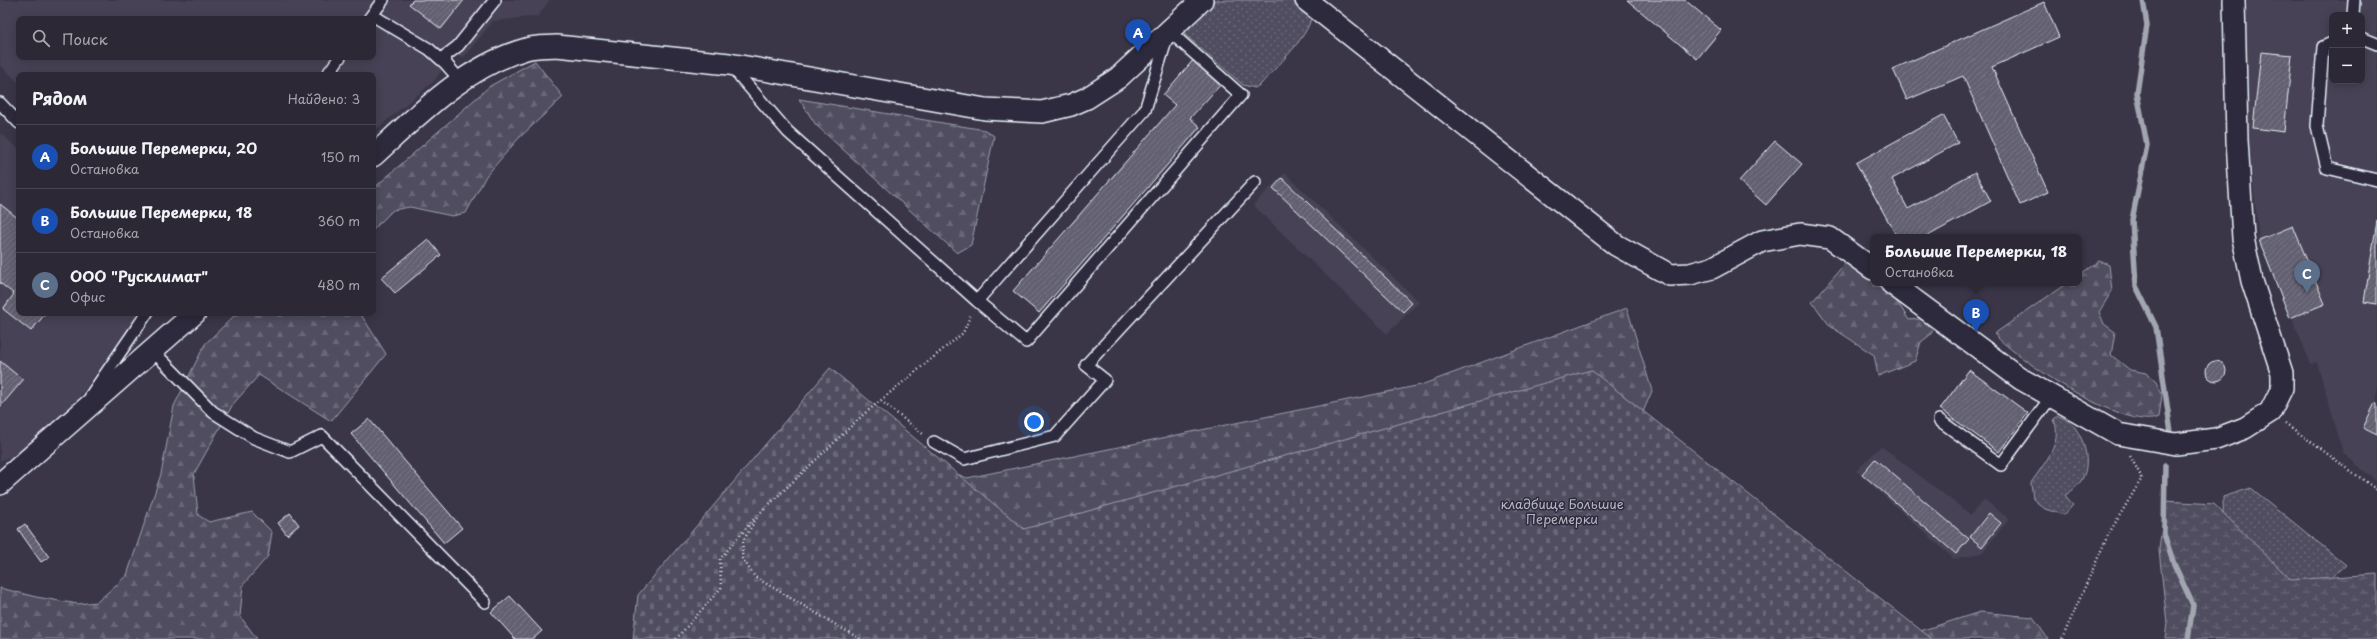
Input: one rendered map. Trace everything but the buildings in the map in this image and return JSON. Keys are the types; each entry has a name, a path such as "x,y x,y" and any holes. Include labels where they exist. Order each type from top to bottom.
{"street":[{"path":"376,153 461,81 508,55 528,48 557,46 729,64 985,109 1042,112 1071,105 1118,78 1202,0"},
{"path":"1306,0 1616,245 1670,275 1690,274 1712,268 1762,241 1800,234 1830,238 1870,267"},
{"path":"1896,286 2021,379 2118,434 2176,444 2216,439 2245,428 2270,412 2282,388 2282,373 2252,281 2244,238 2237,140 2234,0"},
{"path":"1,480 192,316"}],"lane":[{"path":"371,16 383,0"},
{"path":"446,64 445,56 458,46 495,0"},
{"path":"2353,12 2354,0"},
{"path":"376,20 429,48 461,81"},
{"path":"729,64 788,132 978,301 1026,342 1241,96 1169,30 1145,110 978,301"},
{"path":"2365,39 2377,44"},
{"path":"2329,44 2323,47 2317,126 2327,168 2377,180"},
{"path":"329,72 338,60"},
{"path":"0,103 16,120"},
{"path":"934,442 964,459 1055,436 1105,380 1086,365 1255,182"},
{"path":"76,417 145,316"},
{"path":"152,350 213,412 254,438 290,452 322,436 485,602"},
{"path":"1938,420 2001,465 2051,397"}],"path":[{"path":"676,639 721,588 720,558 759,514 864,414 963,332 970,316"},
{"path":"881,401 934,442"},
{"path":"2270,412 2377,490"},
{"path":"2062,639 2108,535 2142,478 2118,434"},
{"path":"759,514 743,541 742,558 755,577 860,639"}],"shaded area":[{"path":"0,0 550,0 538,16 493,21 464,57 452,56 434,81 376,129 376,72 16,72 16,80 0,65"},
{"path":"2247,0 2377,0 2377,482 2343,453 2317,362 2311,364 2259,240 2246,117"},
{"path":"0,133 16,146 16,316 137,316 72,408 17,455 0,461"},
{"path":"1285,173 1419,302 1387,334 1253,205"},
{"path":"1881,446 1971,515 1984,499 2009,519 1982,553 1954,559 1856,471"}],"green space":[{"path":"1215,0 1292,0 1311,13 1310,21 1300,40 1284,60 1261,84 1255,88 1243,85 1184,34"},
{"path":"535,61 563,97 518,139 486,176 466,213 452,216 410,207 393,210 376,227 376,186 490,86"},
{"path":"799,99 985,130 994,136 971,245 957,253 816,125"},
{"path":"1847,261 1870,279 1870,286 1878,286 1893,295 1909,320 1927,318 1934,329 1930,335 1921,342 1915,361 1878,376 1874,355 1830,326 1812,302"},
{"path":"2099,261 2109,265 2112,291 2099,312 2104,324 2115,332 2111,355 2130,370 2146,373 2156,382 2162,394 2159,417 2143,419 2123,414 2098,404 2073,391 2025,360 1994,334 2063,286 2082,286 2082,273"},
{"path":"1627,308 1652,391 1634,433 740,639 856,433 967,478 1421,385"},
{"path":"234,316 362,316 386,354 331,421 259,375 233,404 194,474 198,515 209,522 252,512 272,532 268,556 243,585 240,616 257,639 0,639 0,588 36,597 78,604 97,602 127,575 161,474 174,406 205,344"},
{"name":"кладбище Большие Перемерки","path":"830,368 1024,529 1591,370 1932,639 633,639 638,595"},
{"path":"2058,416 2072,424 2078,431 2085,449 2086,458 2086,467 2083,478 2071,491 2065,495 2073,505 2064,515 2045,509 2033,499 2031,483 2051,453 2056,437 2054,419"},
{"path":"2251,488 2346,565 2305,601 2224,544 2223,497"},
{"path":"2165,501 2214,504 2291,580 2377,574 2377,639 2165,639 2167,623 2159,550"},
{"path":"1980,612 2033,617 2048,639 1895,639"}],"waterway":[{"path":"2143,0 2147,25 2137,93 2147,145 2132,220 2136,286 2156,327 2171,433"},
{"path":"2165,465 2164,534 2174,564 2193,605 2188,639"}],"place":[{"name":"Большие Перемерки, 20","path":"1138,52"},
{"name":"ООО \"Русклимат\"","path":"2307,293"},
{"name":"Большие Перемерки, 18","path":"1976,332"}]}
